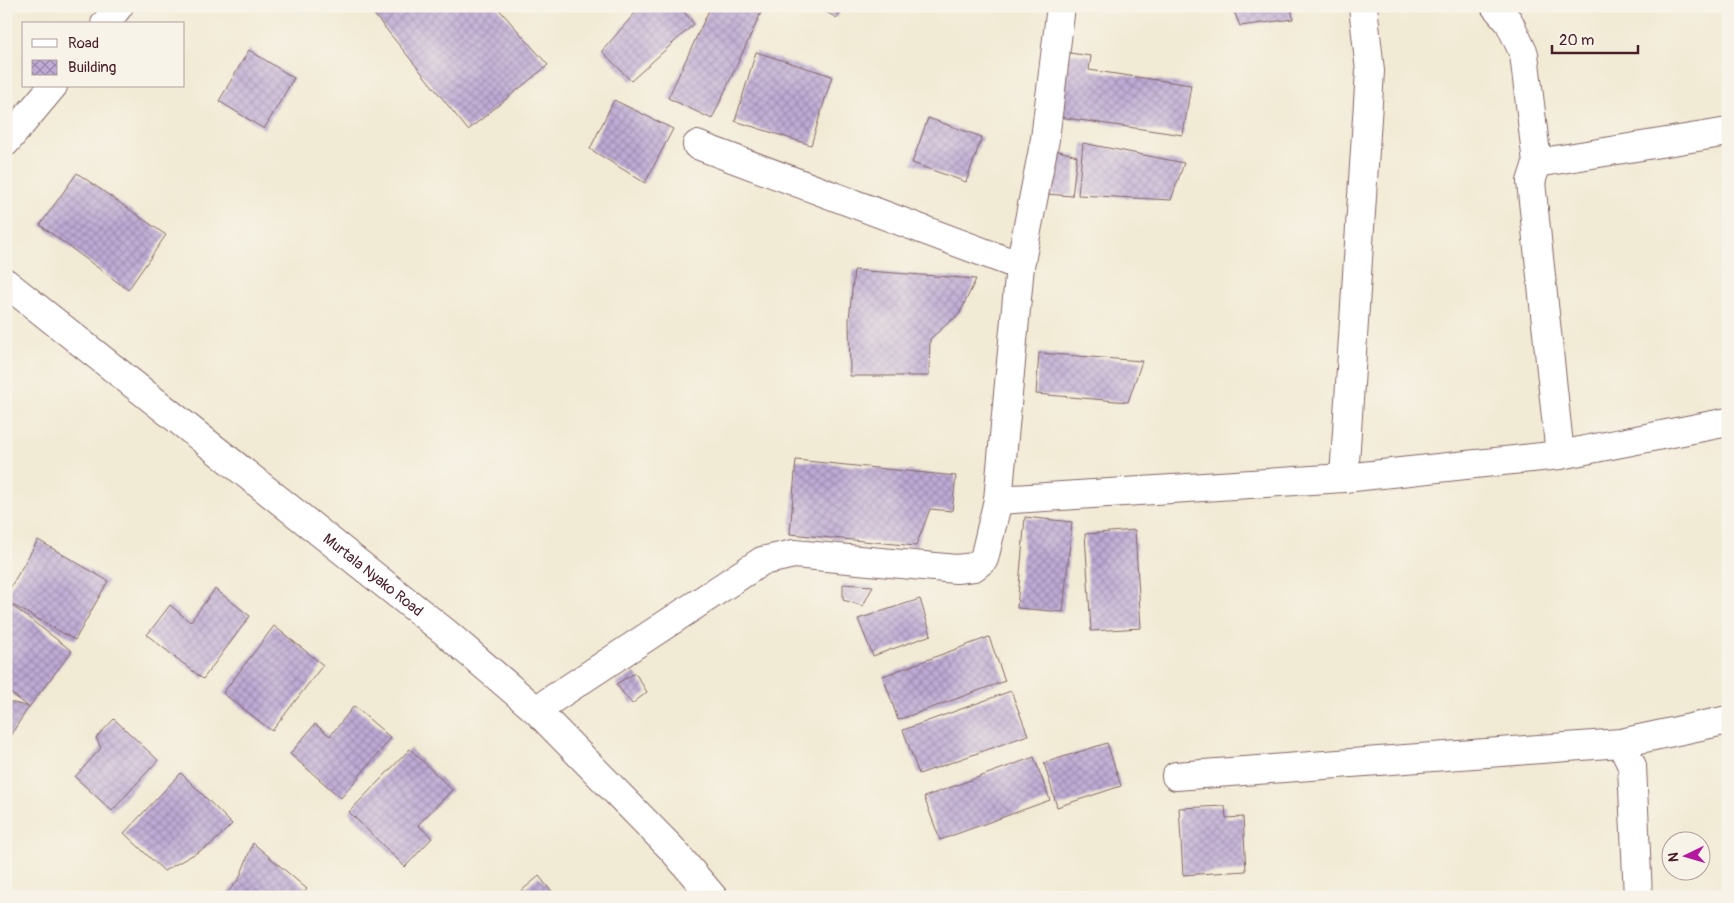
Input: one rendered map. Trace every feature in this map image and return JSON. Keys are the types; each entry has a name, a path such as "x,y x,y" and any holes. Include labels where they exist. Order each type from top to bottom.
{"street":[{"path":"107,22 120,6"},
{"path":"536,710 762,561 776,556 794,554 956,569 974,567 984,559 998,500 1020,266 1045,139 1061,6"},
{"path":"1344,478 1370,71 1363,6"},
{"path":"1495,6 1509,22 1524,54 1537,163 1531,182 1560,455"},
{"path":"6,142 51,88"},
{"path":"1537,163 1728,132"},
{"path":"697,145 1020,266"},
{"name":"Murtala Nyako Road","path":"6,283 445,632 536,710 672,849 713,897"},
{"path":"998,500 1344,478 1560,455 1728,422"},
{"path":"1176,776 1621,743 1728,720"},
{"path":"1621,743 1632,766 1638,897"}],"building":[{"path":"380,6 496,6 548,65 468,130 373,13"},
{"path":"641,6 679,6 694,24 631,81 602,51"},
{"path":"711,6 764,6 712,119 668,98"},
{"path":"815,6 843,6 837,18"},
{"path":"1232,6 1291,6 1293,19 1240,26"},
{"path":"249,50 294,78 264,129 219,101"},
{"path":"756,52 832,76 811,145 735,121"},
{"path":"1062,52 1091,56 1089,70 1191,85 1183,135 1052,116"},
{"path":"614,100 673,129 645,183 590,149"},
{"path":"928,118 982,137 966,182 912,163"},
{"path":"1083,143 1184,163 1171,200 1078,195"},
{"path":"1052,149 1077,156 1072,196 1046,194"},
{"path":"77,173 166,235 128,290 40,225"},
{"path":"854,270 976,279 960,313 930,339 929,376 850,376 849,320"},
{"path":"1039,353 1142,361 1128,402 1036,394"},
{"path":"796,460 956,476 952,511 930,509 916,546 790,534"},
{"path":"1025,517 1072,522 1063,612 1017,608"},
{"path":"1135,530 1141,628 1091,631 1085,534"},
{"path":"38,540 108,581 75,640 6,601 6,595"},
{"path":"843,584 873,586 863,606 843,600"},
{"path":"215,589 250,616 203,679 147,635 170,605 190,622"},
{"path":"920,599 931,635 873,656 858,619"},
{"path":"6,601 72,651 29,707 8,691 9,667 6,665"},
{"path":"274,626 323,665 272,731 223,693"},
{"path":"989,637 1005,681 898,720 883,676"},
{"path":"635,673 647,692 632,704 616,684"},
{"path":"1011,691 1028,735 919,774 903,730"},
{"path":"6,701 29,707 6,742"},
{"path":"354,706 391,738 341,798 290,754 315,724 330,736"},
{"path":"114,719 158,760 112,811 75,777 101,748 96,738"},
{"path":"1107,743 1121,786 1057,807 1044,763"},
{"path":"410,749 452,790 418,825 432,838 405,867 349,812"},
{"path":"1034,757 1050,800 940,840 924,797"},
{"path":"181,773 232,824 212,844 164,871 124,833"},
{"path":"1225,806 1226,818 1243,817 1246,871 1183,875 1179,808"},
{"path":"253,843 307,889 301,897 224,897 239,879"},
{"path":"539,876 556,897 514,897"}]}
